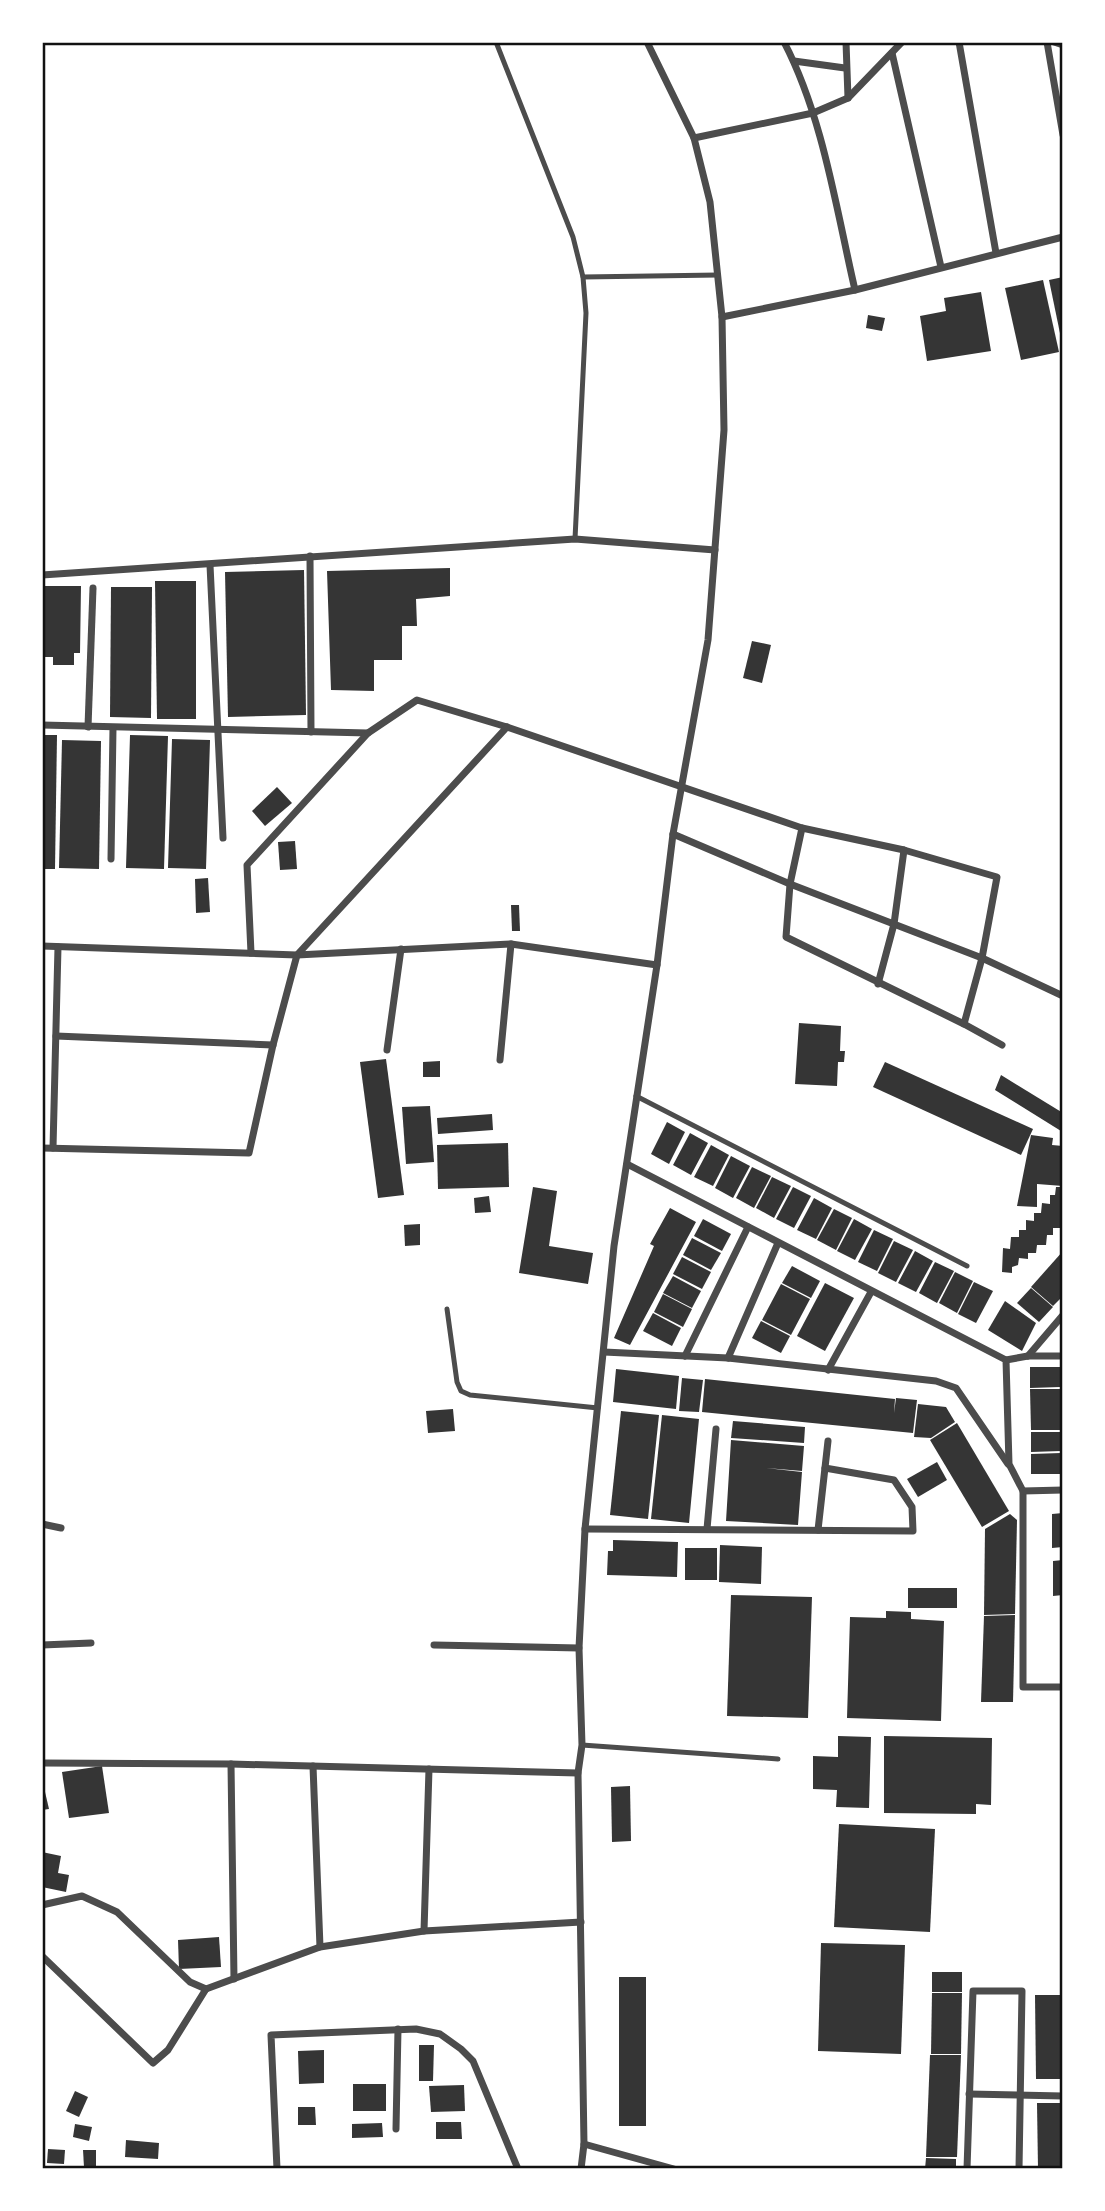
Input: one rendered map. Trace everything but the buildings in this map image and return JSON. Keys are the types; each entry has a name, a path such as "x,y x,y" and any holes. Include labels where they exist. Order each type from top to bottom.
{"street":[{"path":"581,2169 584,2144 578,1773 582,1745 579,1648 585,1529 614,1246 657,965 673,834 708,640 724,430 722,317 710,202 694,138 647,42"},
{"path":"784,42 813,113 855,290"},
{"path":"846,42 848,98"},
{"path":"694,138 813,113 848,98 902,42"},
{"path":"958,42 996,253"},
{"path":"1047,42 1063,135"},
{"path":"1054,42 1063,45"},
{"path":"892,53 941,267"},
{"path":"794,61 845,68"},
{"path":"722,317 855,290 1063,237"},
{"path":"42,575 575,539 715,550"},
{"path":"310,556 311,732"},
{"path":"210,565 220,730 223,838"},
{"path":"89,727 93,588"},
{"path":"251,953 247,864 368,733 417,700 507,727 802,828 904,850 997,877 982,957 964,1024"},
{"path":"42,726 368,733"},
{"path":"42,1148 249,1153 273,1045 298,955 507,727"},
{"path":"111,859 113,728"},
{"path":"802,828 790,884 786,937 1002,1045"},
{"path":"673,834 790,884 982,957 1063,996"},
{"path":"878,984 894,924 904,850"},
{"path":"42,946 298,955 511,944 657,965"},
{"path":"500,1060 511,944"},
{"path":"53,1148 58,947"},
{"path":"387,1050 401,949"},
{"path":"55,1036 273,1045"},
{"path":"627,1164 1006,1360 1028,1356 1063,1356"},
{"path":"684,1356 748,1227"},
{"path":"728,1358 778,1243"},
{"path":"828,1370 871,1292"},
{"path":"1028,1356 1063,1315"},
{"path":"604,1352 728,1358 936,1381 956,1388 1009,1464 1023,1491 1023,1687 1063,1687"},
{"path":"1006,1360 1009,1464"},
{"path":"707,1530 716,1429"},
{"path":"818,1530 828,1441"},
{"path":"585,1529 913,1531 912,1507 894,1480 825,1468"},
{"path":"1023,1491 1063,1490"},
{"path":"42,1524 61,1528"},
{"path":"42,1645 91,1643"},
{"path":"434,1645 579,1648"},
{"path":"42,1763 231,1764 578,1773"},
{"path":"231,1764 234,1979"},
{"path":"313,1766 320,1947"},
{"path":"424,1931 429,1769"},
{"path":"42,1905 82,1896 117,1912 190,1982 206,1989"},
{"path":"42,1955 153,2063 169,2050 206,1989 320,1947 424,1931 581,1922"},
{"path":"967,2169 974,1991 1022,1991 1019,2169"},
{"path":"396,2129 398,2029"},
{"path":"277,2169 271,2035 398,2029 416,2029 440,2034 473,2061 518,2169"},
{"path":"969,2094 1063,2096"},
{"path":"584,2144 674,2169"}],"lane":[{"path":"496,42 573,237 583,277 586,313 575,539"},
{"path":"583,277 718,275"},
{"path":"636,1096 967,1266"},
{"path":"447,1309 457,1382 461,1391 470,1395 598,1408"},
{"path":"582,1745 778,1759"}]}
